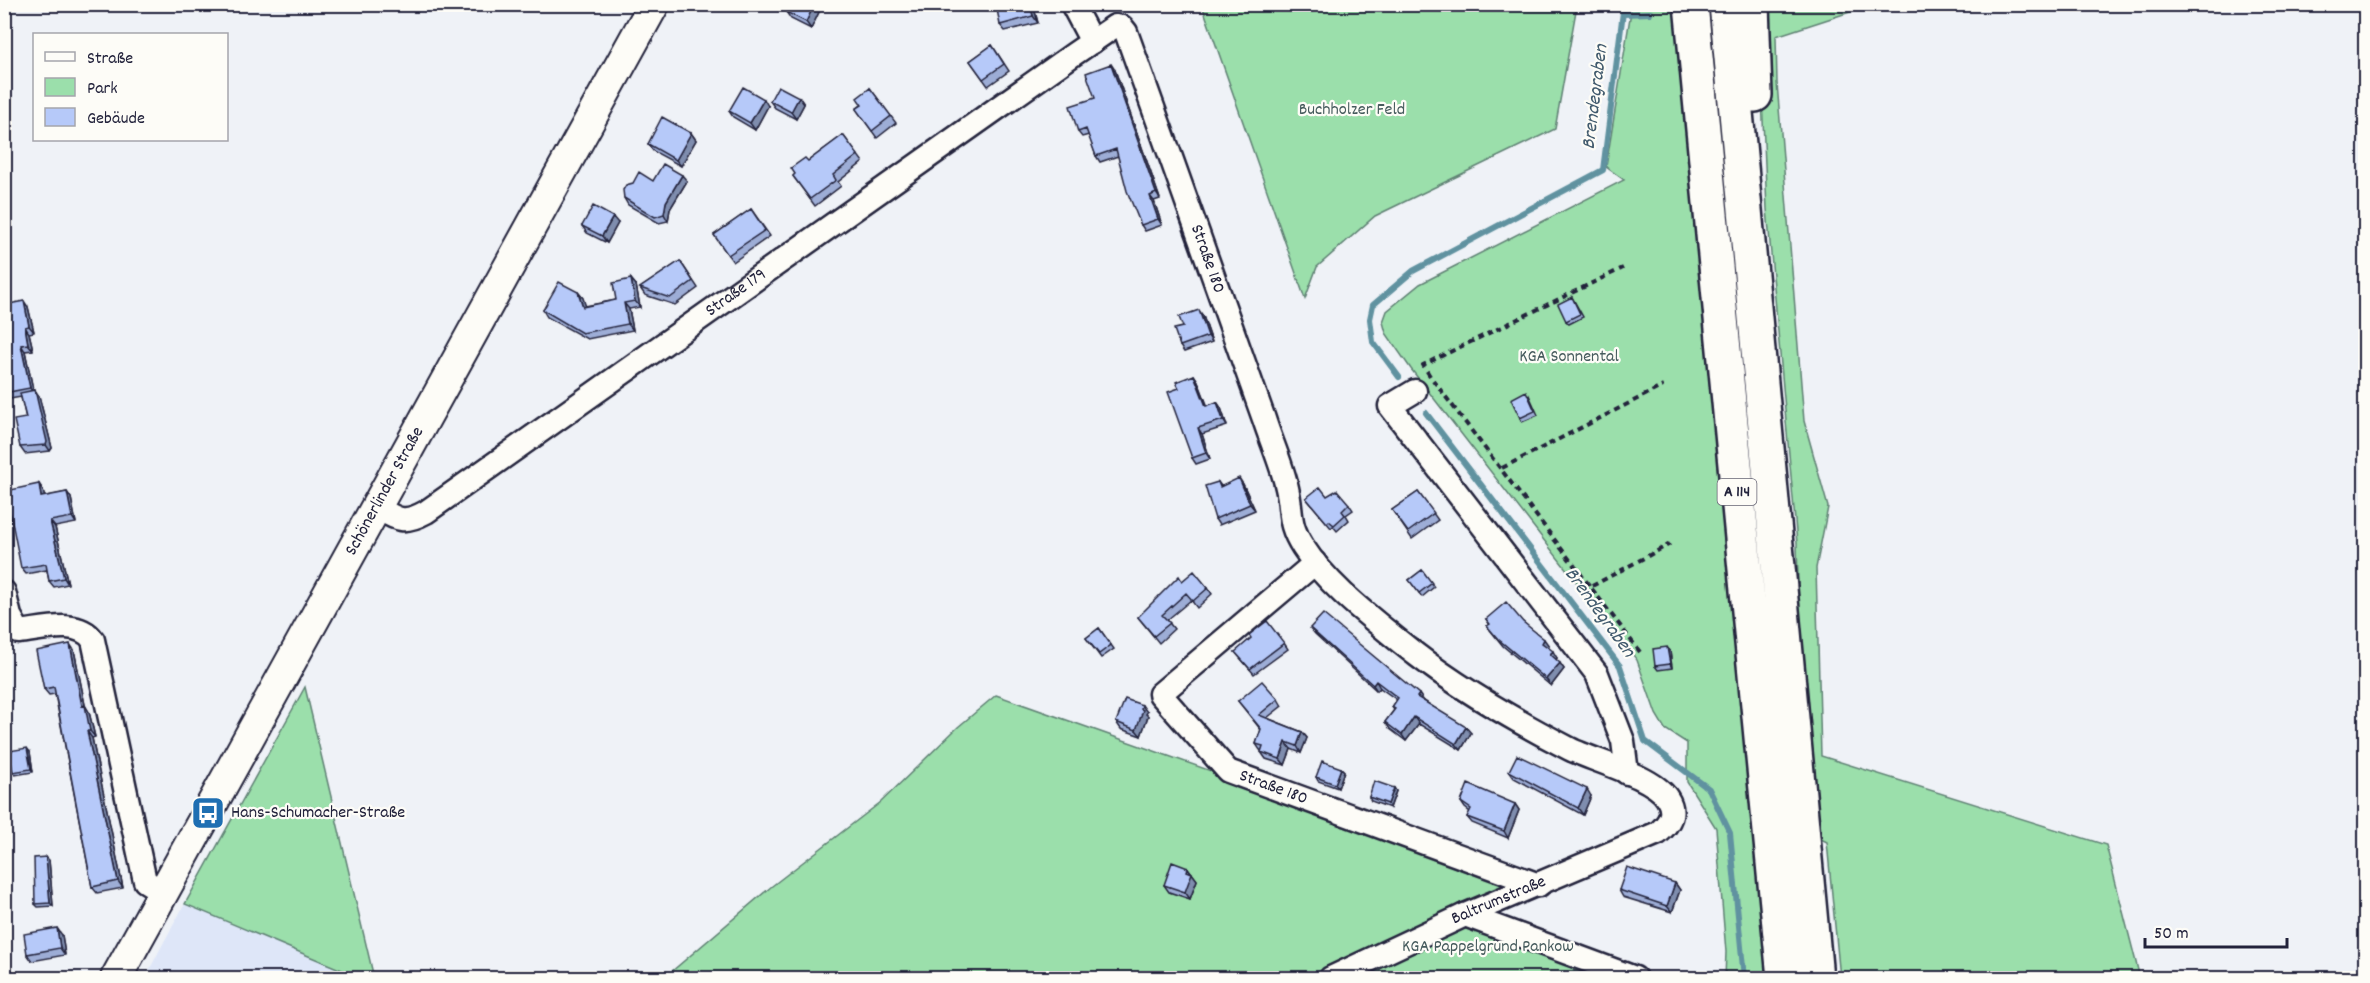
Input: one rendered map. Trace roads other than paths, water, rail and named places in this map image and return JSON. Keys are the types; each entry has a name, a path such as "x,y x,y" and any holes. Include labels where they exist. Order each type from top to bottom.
{"highway":[{"name":"A 114","path":"1691,4 1784,978"},
{"name":"A 114","path":"1726,4 1816,978"},
{"path":"1752,4 1777,571"}],"main road":[{"name":"Schönerlinder Straße","path":"116,978 654,4"}],"street":[{"path":"1072,4 1092,42"},
{"name":"Straße 180","path":"1092,42 1115,26 1122,27 1126,32 1288,489 1292,527 1315,563 1400,642 1449,679 1510,717 1574,751 1628,773 1666,795 1671,806 1671,816 1667,825"},
{"name":"Straße 179","path":"376,507 400,521 412,520 426,512 1092,42"},
{"path":"1424,385 1390,406 1597,674 1623,741 1628,773"},
{"name":"Straße 180","path":"1315,563 1160,694 1228,771 1539,885"},
{"path":"4,591 10,616 19,632 78,628 87,632 93,640 145,881 163,892"},
{"name":"Baltrumstraße","path":"1331,978 1465,915 1658,833 1667,825"},
{"path":"1465,915 1635,978"}],"waterway":[{"name":"Brendegraben","path":"1399,377 1373,342 1370,319 1373,305 1413,271 1603,170 1624,4"},
{"path":"1624,14 1650,13"},
{"name":"Brendegraben","path":"1426,413 1620,666 1645,741 1709,789 1730,833 1744,978"}],"place":[{"name":"Hans-Schumacher-Straße","path":"208,813"}],"park label":[{"name":"Buchholzer Feld","path":"1352,110"},
{"name":"KGA Sonnental","path":"1569,357"},
{"name":"KGA Pappelgrund Pankow","path":"1488,947"}]}
